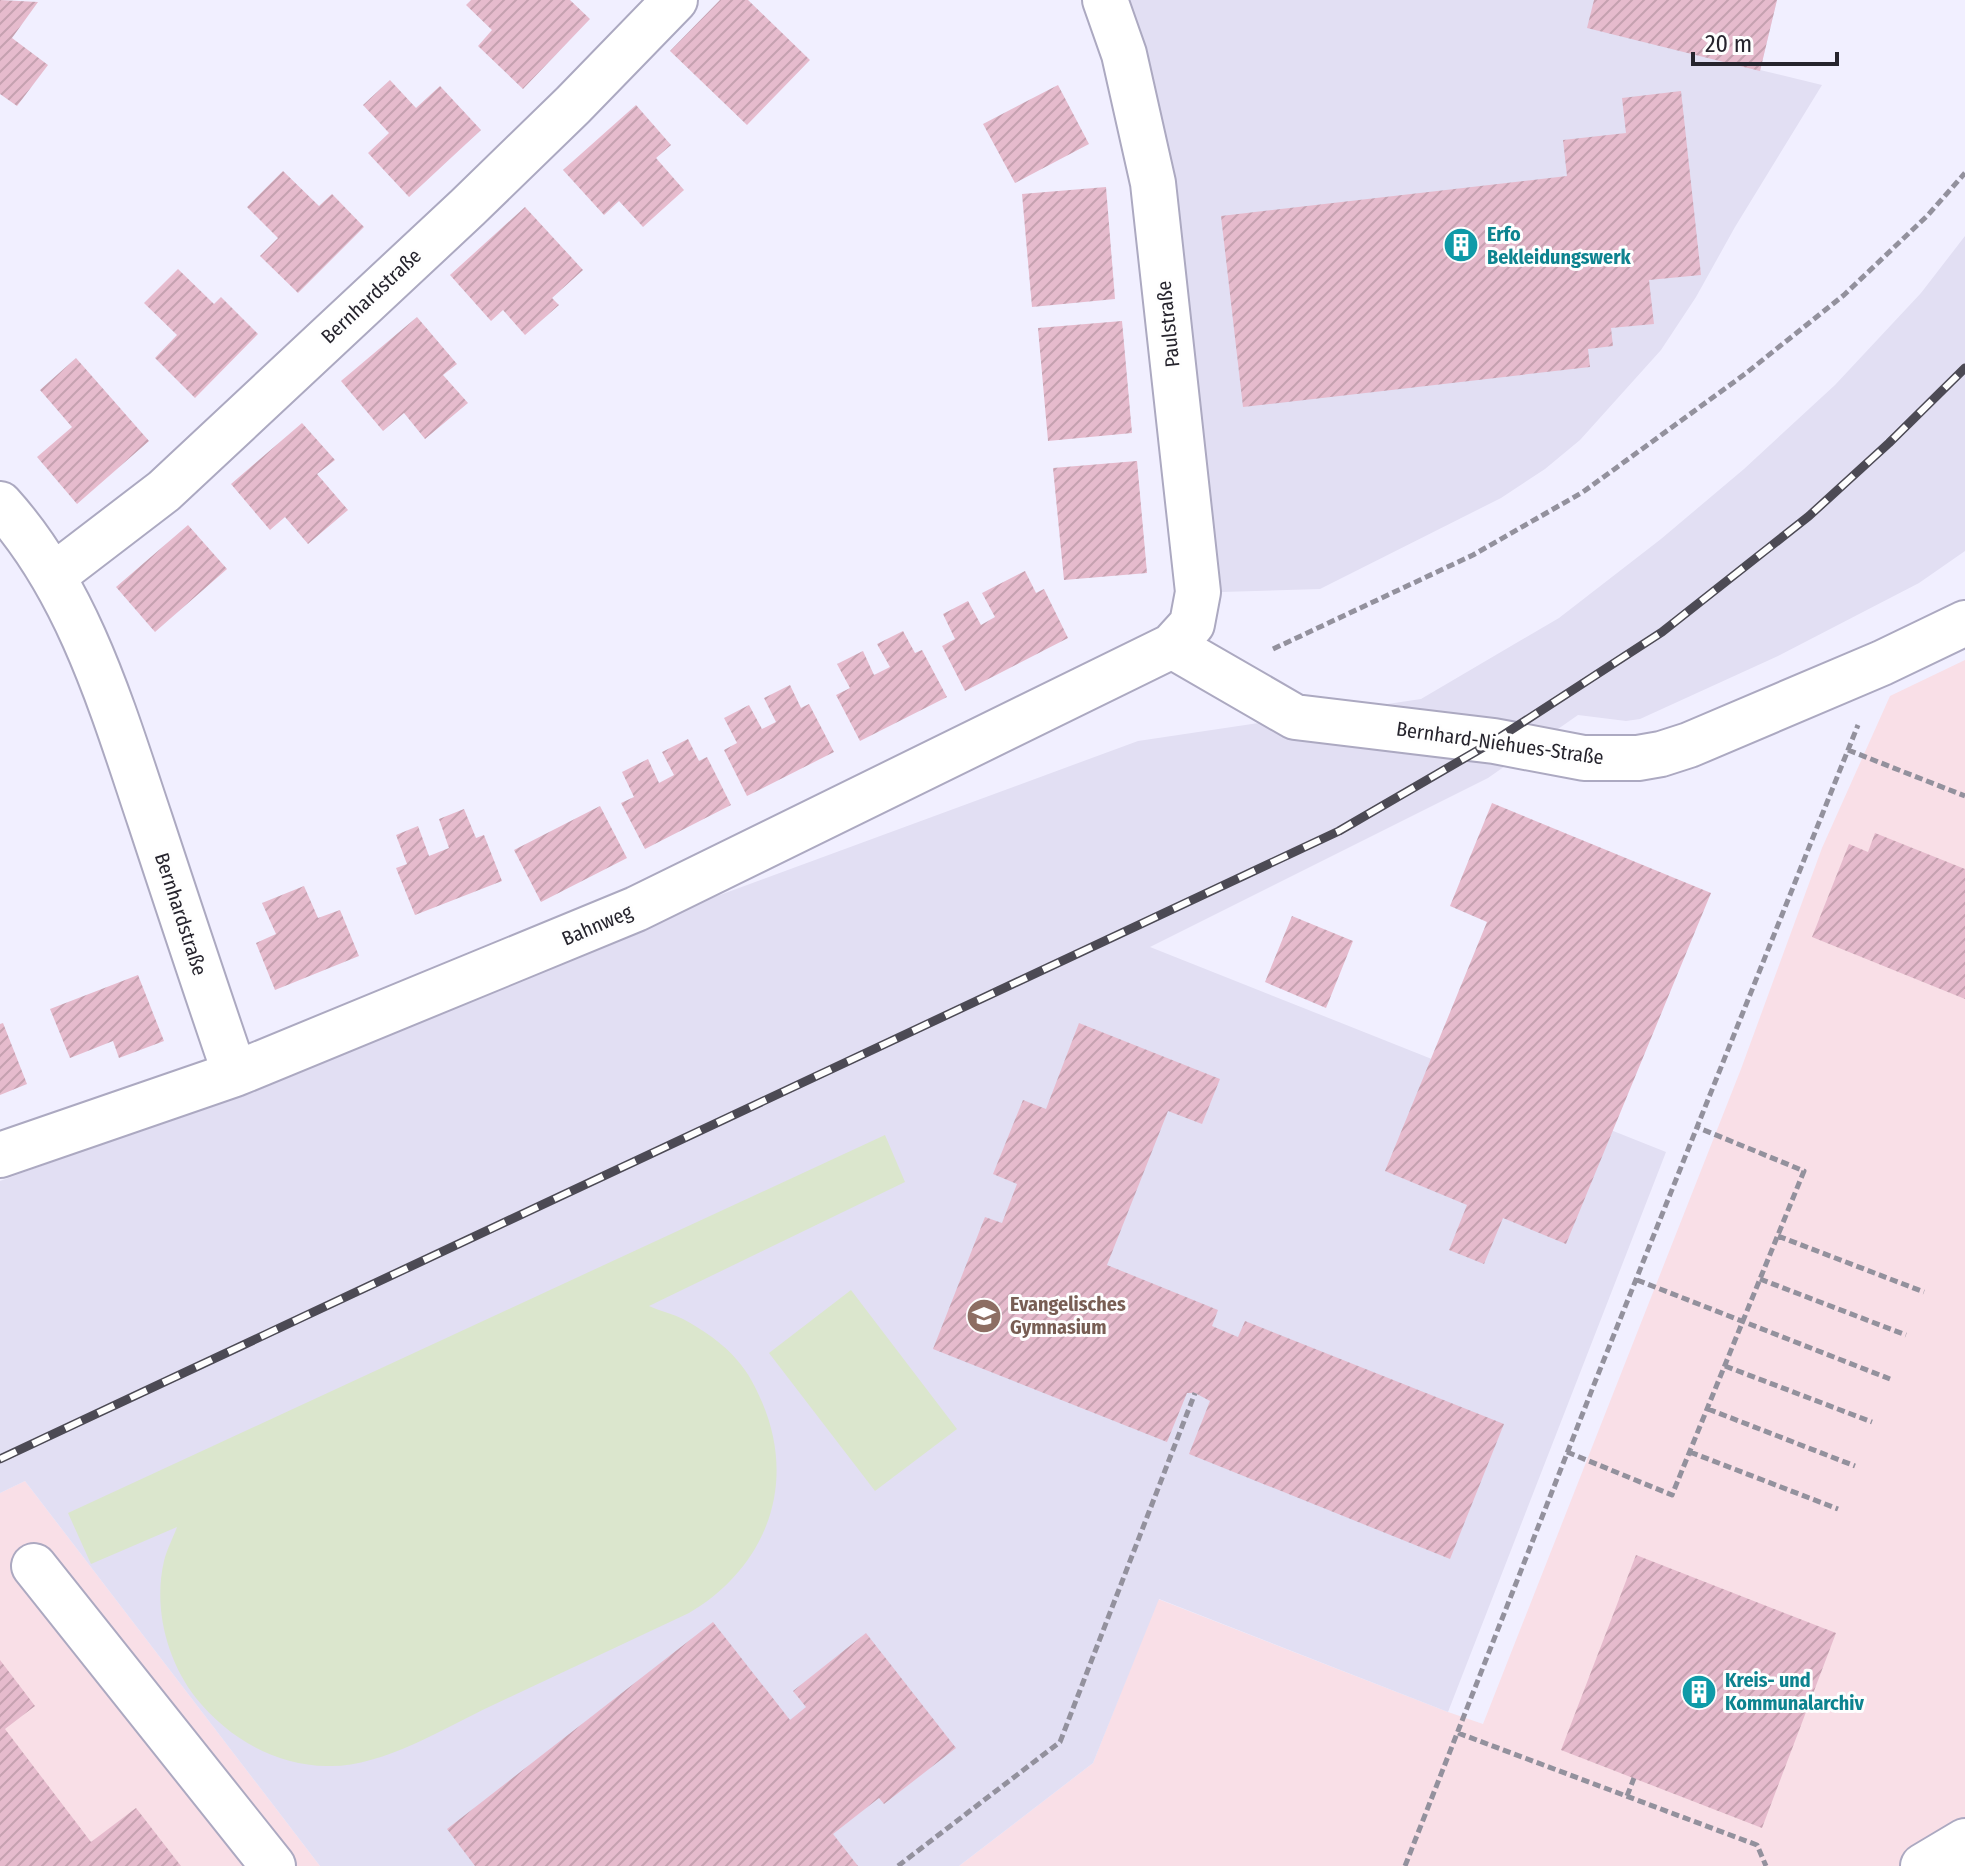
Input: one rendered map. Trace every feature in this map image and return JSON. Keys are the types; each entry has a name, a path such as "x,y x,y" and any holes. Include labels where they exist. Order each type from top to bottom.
{"street":[{"name":"Bernhardstraße","path":"53,576 164,491 468,207 675,0"},
{"name":"Paulstraße","path":"1105,0 1124,54 1153,183 1198,592 1192,624 1172,646"},
{"name":"Bernhardstraße","path":"0,504 22,528 79,624 125,747 235,1074"},
{"name":"Bernhard-Niehues-Straße","path":"1172,646 1295,717 1494,741 1611,760 1661,754 1689,745 1882,663 1965,623"},
{"name":"Bahnweg","path":"0,1155 235,1074 636,909 1172,646"},
{"path":"34,1566 273,1866"},
{"path":"1923,1866 1965,1841"}],"path":[{"path":"1238,684 1266,652 1473,555 1583,492 1745,374 1844,295 1927,216 1965,173"},
{"path":"1405,1866 1882,663"},
{"path":"1848,750 1965,796"},
{"path":"1567,1452 1672,1495 1708,1409 1804,1171 1699,1128"},
{"path":"1778,1236 1924,1292"},
{"path":"1760,1279 1906,1335"},
{"path":"1637,1280 1890,1379"},
{"path":"1725,1366 1872,1422"},
{"path":"898,1866 1060,1742 1195,1393"},
{"path":"1708,1409 1855,1466"},
{"path":"1690,1452 1838,1509"},
{"path":"1458,1733 1757,1845 1766,1866"},
{"path":"1627,1796 1634,1778"}],"shaded area":[{"path":"1126,0 1777,0 1760,70 1822,85 1661,350 1580,440 1545,469 1501,498 1320,589 1222,592 1210,540 1177,186 1147,61"},
{"name":"Evangelisches Gymnasium","path":"1965,236 1965,551 1919,583 1778,656 1640,719 1626,721 1578,715 1488,778 1150,947 1666,1152 1448,1712 1159,1599 1093,1763 959,1866 320,1866 25,1481 0,1493 0,1181 264,1084 641,924 1138,741 1421,699 1559,618 1661,539 1744,469 1835,385 1921,293"},
{"path":"1965,660 1965,1866 959,1866 1093,1763 1158,1599 1483,1724 1741,1069 1822,848 1890,696"},
{"path":"25,1481 320,1866 0,1866 0,1493"}],"green space":[{"path":"885,1135 905,1182 649,1306 698,1327 726,1348 751,1380 772,1433 776,1464 775,1494 768,1522 755,1549 738,1573 689,1613 390,1754 347,1765 327,1766 289,1761 254,1747 209,1712 186,1683 170,1651 160,1597 164,1561 177,1527 91,1564 68,1513"},
{"path":"851,1290 957,1429 875,1491 769,1353"}],"building":[{"path":"0,0 38,2 12,38 48,65 17,106 0,94"},
{"path":"471,0 570,0 590,19 523,89 478,46 492,30 466,5"},
{"path":"720,0 748,0 810,60 747,125 670,51"},
{"path":"1594,0 1777,0 1760,71 1587,28"},
{"path":"390,80 416,108 440,86 481,130 409,197 368,153 389,133 363,105"},
{"path":"1058,85 1089,144 1015,183 983,124"},
{"name":"Erfo Bekleidungswerk","path":"1681,91 1701,275 1649,280 1654,324 1611,328 1613,346 1588,349 1590,367 1243,407 1221,216 1567,176 1563,140 1626,133 1622,98"},
{"path":"636,105 671,145 656,158 684,190 643,227 619,201 604,215 563,170"},
{"path":"283,171 319,206 332,194 364,227 298,293 260,256 278,238 247,207"},
{"path":"1106,187 1115,299 1032,307 1022,194"},
{"path":"525,207 583,270 552,298 559,305 525,335 503,310 491,321 450,275"},
{"path":"178,269 214,304 221,297 258,334 195,398 155,358 177,335 144,303"},
{"path":"417,317 457,364 443,375 468,403 425,439 404,413 383,431 341,381"},
{"path":"1122,321 1132,433 1048,441 1038,328"},
{"path":"76,358 149,441 77,504 37,457 72,427 40,390"},
{"path":"302,423 335,460 317,474 348,510 308,544 285,517 270,530 231,484"},
{"path":"1137,461 1147,573 1064,580 1053,468"},
{"path":"188,525 227,569 155,632 116,587"},
{"path":"1025,571 1036,593 1044,589 1068,638 965,691 942,646 955,639 943,614 968,601 981,625 995,617 982,593"},
{"path":"903,631 915,653 922,650 947,697 860,741 836,695 850,688 837,664 863,651 874,675 890,667 877,644"},
{"path":"790,685 801,708 809,704 834,752 747,796 724,750 737,743 724,718 749,705 762,729 776,722 764,698"},
{"path":"688,739 699,761 707,757 731,805 645,849 621,803 634,797 622,772 648,759 659,783 674,775 662,752"},
{"path":"1492,803 1711,893 1566,1244 1503,1218 1484,1264 1449,1250 1467,1205 1385,1171 1487,922 1450,906"},
{"path":"600,806 627,858 541,902 514,850"},
{"path":"464,809 476,838 484,835 502,881 415,915 396,868 407,864 396,835 418,826 429,856 449,848 439,819"},
{"path":"1875,833 1965,869 1965,999 1812,937 1849,844 1868,852"},
{"path":"304,886 318,918 340,910 359,956 275,990 256,943 276,934 262,903"},
{"path":"1292,916 1353,941 1326,1008 1265,982"},
{"path":"138,975 164,1041 119,1058 113,1041 70,1058 50,1009"},
{"path":"3,1023 27,1084 0,1095 0,1024"},
{"path":"1079,1023 1220,1079 1202,1124 1168,1111 1107,1265 1218,1310 1212,1326 1238,1337 1245,1321 1504,1424 1450,1559 1189,1454 1210,1401 1195,1393 1187,1393 1167,1442 933,1349 985,1217 1002,1223 1017,1184 993,1174 1023,1100 1046,1109"},
{"name":"Kreis- und Kommunalarchiv","path":"1636,1555 1836,1633 1762,1828 1561,1750"},
{"path":"713,1622 790,1720 806,1707 793,1691 866,1633 956,1748 884,1804 879,1798 833,1834 858,1866 475,1866 447,1829"},
{"path":"0,1660 35,1706 5,1729 91,1842 136,1808 181,1866 0,1866"}],"railway":[{"path":"0,1459 1339,831 1494,741 1662,632 1809,516 1965,368"}],"place":[{"name":"Erfo Bekleidungswerk","path":"1461,245"},
{"name":"Evangelisches Gymnasium","path":"984,1316"},
{"name":"Kreis- und Kommunalarchiv","path":"1699,1692"}]}
